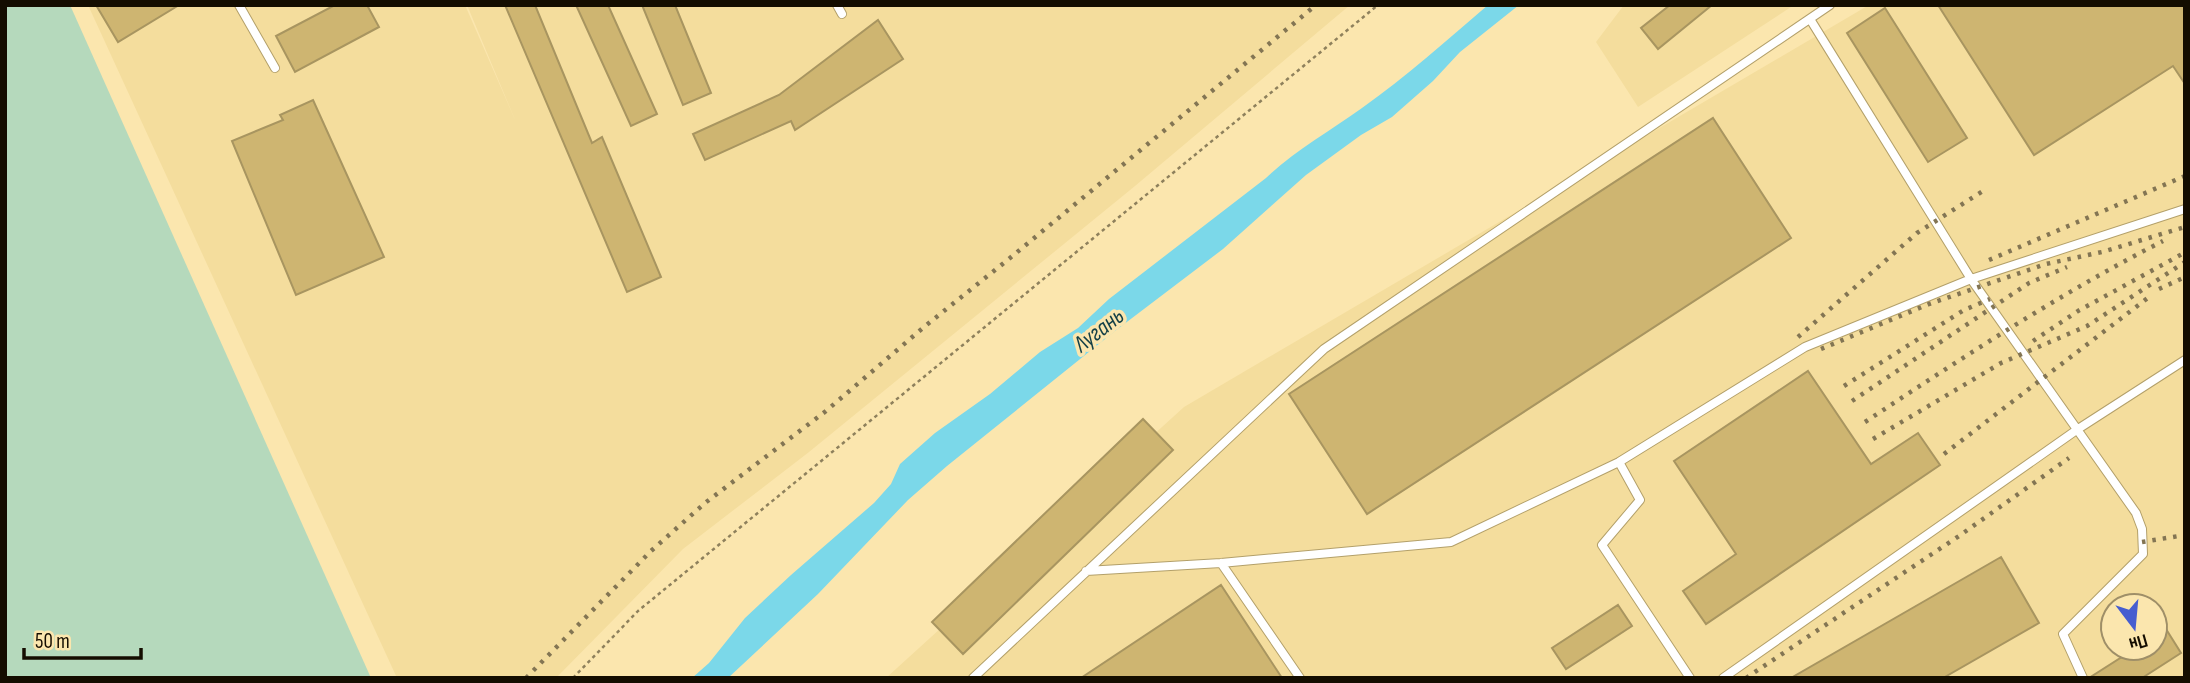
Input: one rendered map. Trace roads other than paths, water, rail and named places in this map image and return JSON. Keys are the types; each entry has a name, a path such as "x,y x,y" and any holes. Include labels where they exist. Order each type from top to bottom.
{"lane":[{"path":"239,5 275,68"},
{"path":"837,5 842,14"},
{"path":"973,678 1324,349 1830,5"},
{"path":"1810,19 1970,279 2136,513 2142,529 2143,554 2063,634 2083,678"},
{"path":"1086,571 1221,563 1451,542 1619,462 1805,347 1970,279 2185,209"},
{"path":"1723,678 2078,429 2185,360"},
{"path":"1619,462 1640,500 1602,545 1690,678"},
{"path":"1221,563 1300,678"}],"water":[{"name":"Лугань","path":"1488,5 1519,5 1460,52 1433,81 1392,117 1361,135 1306,175 1223,249 1115,331 947,466 908,500 818,594 728,678 692,678 709,663 745,618 874,503 891,484 900,464 935,433 990,394 1040,352 1078,328 1109,299 1289,159 1394,84"}],"railway":[{"path":"526,678 651,551 705,503 826,411 924,327 1316,5"},
{"path":"1989,260 2185,176"},
{"path":"1798,337 1917,233 1986,189"},
{"path":"1821,349 1929,304 2046,264 2102,252 2185,227"},
{"path":"1865,422 2049,305 2163,241"},
{"path":"2033,341 2078,311 2184,253"},
{"path":"1873,439 2001,363 2087,326 2185,262"},
{"path":"1852,401 2029,283 2067,267"},
{"path":"2159,289 2185,277"},
{"path":"1944,454 2149,297"},
{"path":"1844,386 1964,310 1990,299"},
{"path":"1746,678 1959,536 2069,458"},
{"path":"2142,542 2185,535"}]}
